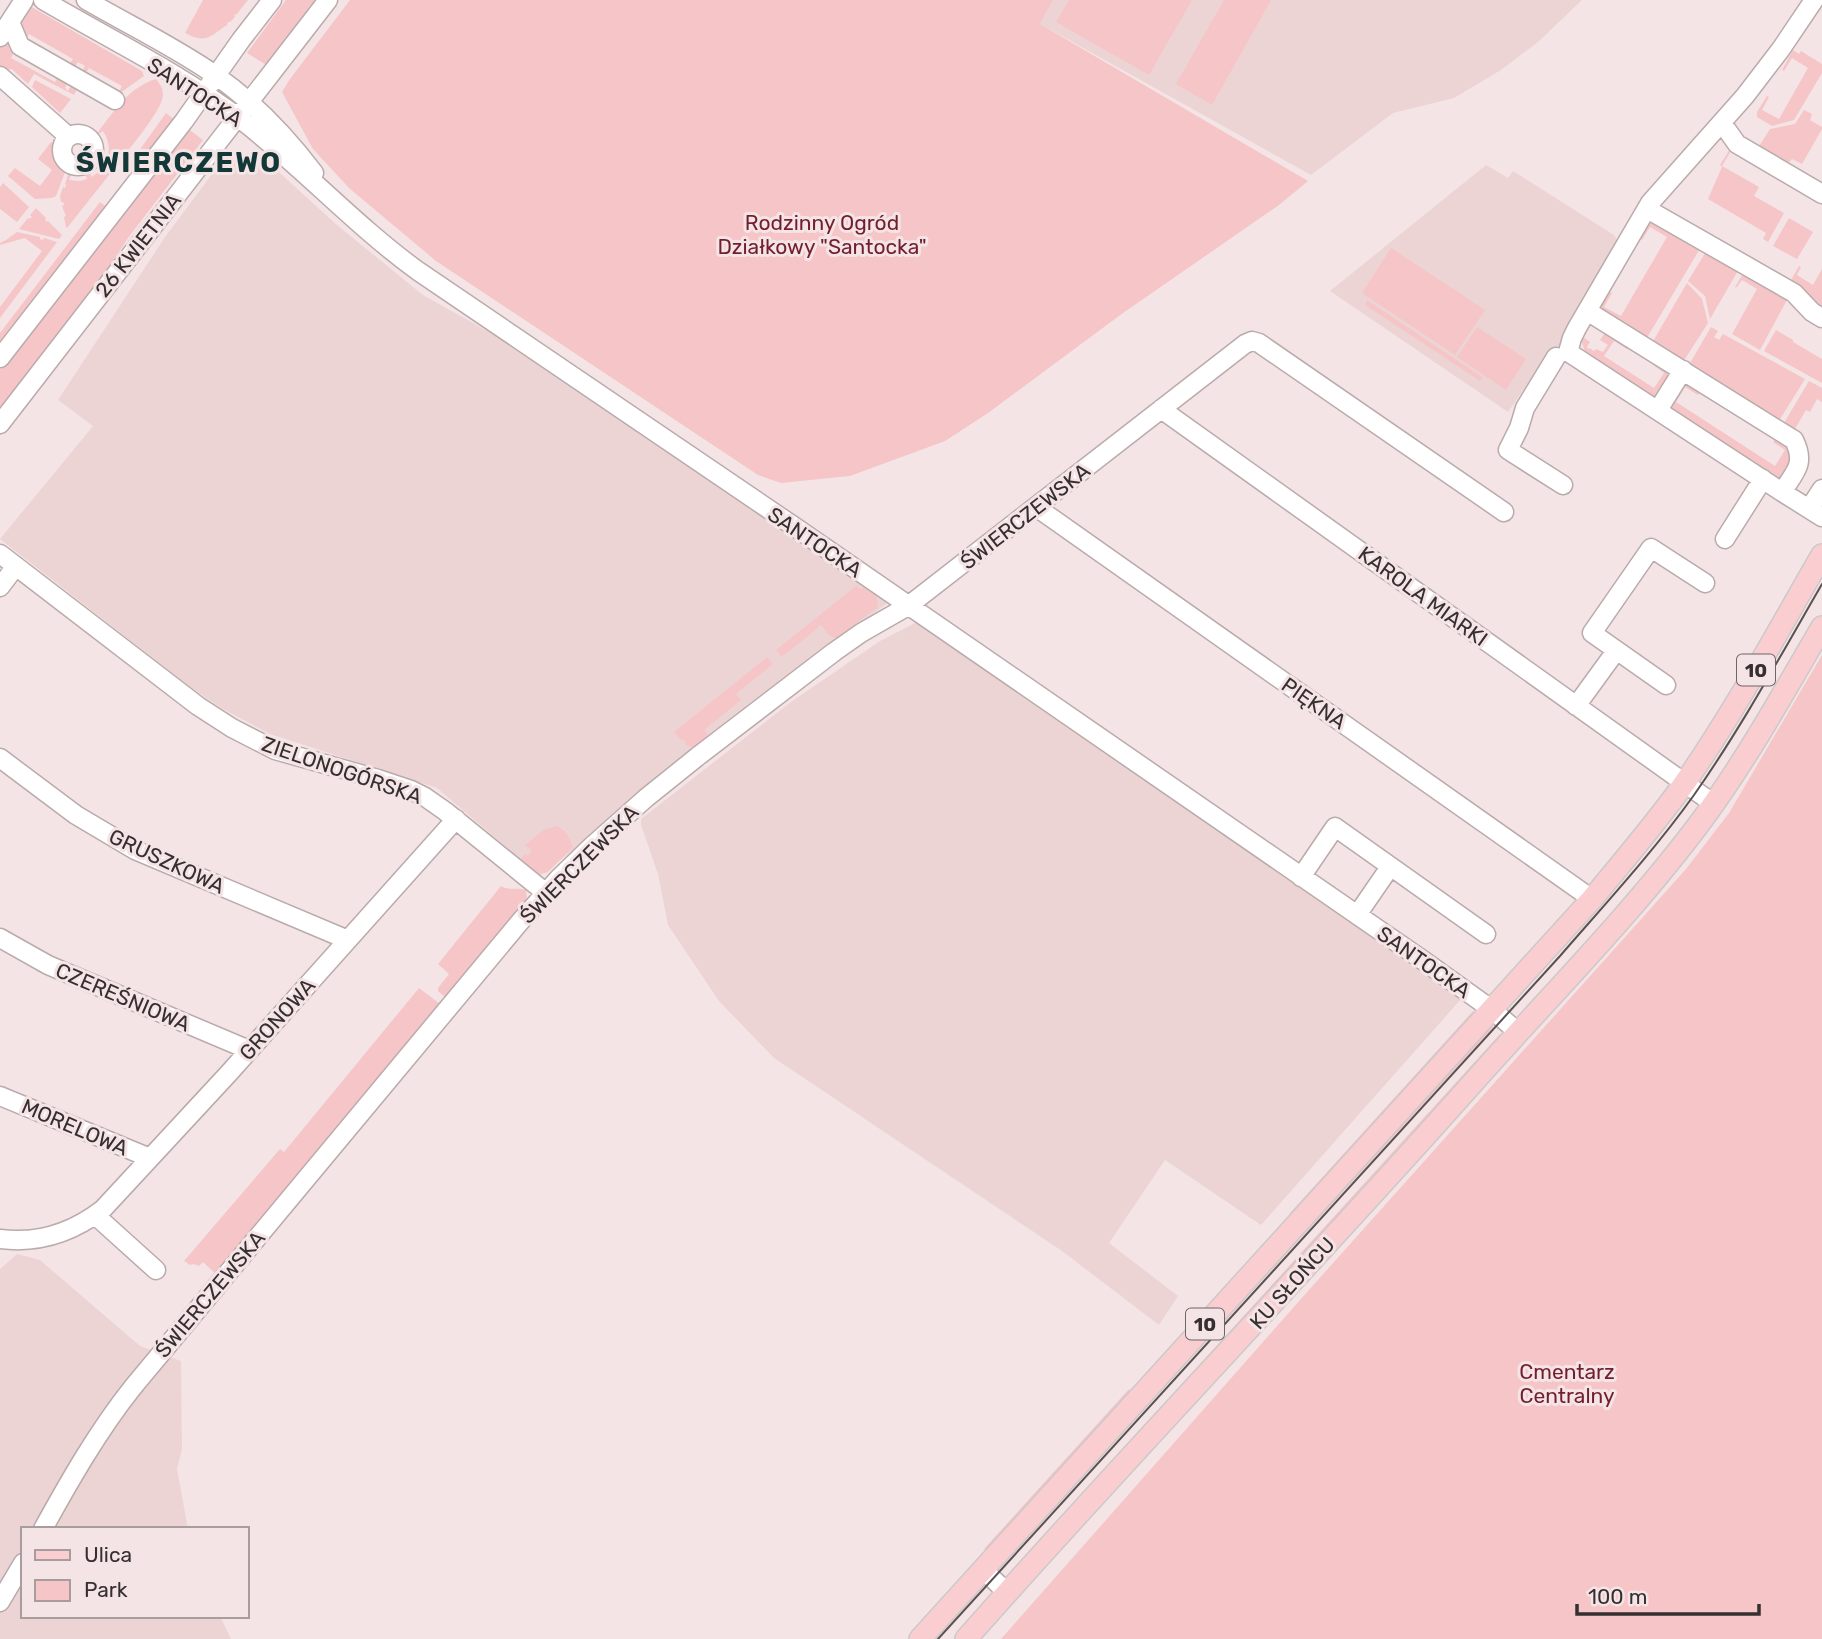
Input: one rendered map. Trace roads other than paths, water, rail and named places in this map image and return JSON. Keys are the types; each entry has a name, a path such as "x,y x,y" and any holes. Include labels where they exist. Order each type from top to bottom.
{"main road":[{"name":"KU SŁOŃCU","path":"920,1639 1592,899 1685,783 1822,555"},
{"name":"KU SŁOŃCU","path":"967,1639 1633,906 1714,804 1772,714 1822,627"}],"street":[{"path":"24,0 5,29 20,46 115,100"},
{"name":"SANTOCKA","path":"43,0 204,93 237,117 383,244 418,271 1491,1009"},
{"name":"SANTOCKA","path":"86,0 216,76 249,102 294,147 335,201"},
{"name":"26 KWIETNIA","path":"0,358 204,93 272,0"},
{"name":"26 KWIETNIA","path":"0,424 328,0"},
{"path":"1563,485 1508,450 1525,408 1562,355 1654,198 1722,123 1769,65 1814,0 1822,5"},
{"path":"0,76 69,137"},
{"path":"1722,123 1737,144 1822,194"},
{"path":"1647,209 1794,293 1812,312 1822,318"},
{"path":"1587,311 1794,440 1800,453 1800,465 1782,492"},
{"name":"ŚWIERCZEWSKA","path":"44,1527 87,1452 133,1387 546,892 592,846 692,761 834,652 908,606 1245,344 1254,341 1259,343 1504,512"},
{"path":"1562,355 1658,411 1816,513 1822,489"},
{"path":"1658,411 1683,370"},
{"name":"KAROLA MIARKI","path":"1161,410 1685,783"},
{"path":"1725,539 1763,479"},
{"name":"PIĘKNA","path":"1036,507 1592,899"},
{"path":"1665,685 1592,634 1651,548 1705,583"},
{"name":"ZIELONOGÓRSKA","path":"0,554 198,706 232,728 287,754 411,790 456,819 546,892"},
{"path":"0,587 16,566"},
{"path":"1576,706 1616,650"},
{"name":"GRUSZKOWA","path":"0,758 76,815 135,850 348,940"},
{"path":"1685,783 1714,804"},
{"name":"GRONOWA","path":"0,1239 32,1240 56,1236 80,1225 111,1201 456,819"},
{"path":"1301,877 1335,827 1486,934"},
{"name":"SANTOCKA","path":"1357,915 1390,867"},
{"name":"CZEREŚNIOWA","path":"0,938 55,968 249,1050"},
{"path":"1491,1009 1518,1032"},
{"name":"MORELOWA","path":"0,1096 150,1158"},
{"path":"95,1215 156,1270"},
{"path":"0,1602 21,1566"},
{"path":"982,1569 1008,1594"}],"tram line":[{"path":"938,1639 1560,956 1646,857 1679,816 1728,744 1822,584"}],"district":[{"name":"ŚWIERCZEWO","path":"179,162"}],"park label":[{"name":"Rodzinny Ogród Działkowy \"Santocka\"","path":"822,234"},
{"name":"Cmentarz Centralny","path":"1567,1383"}]}
